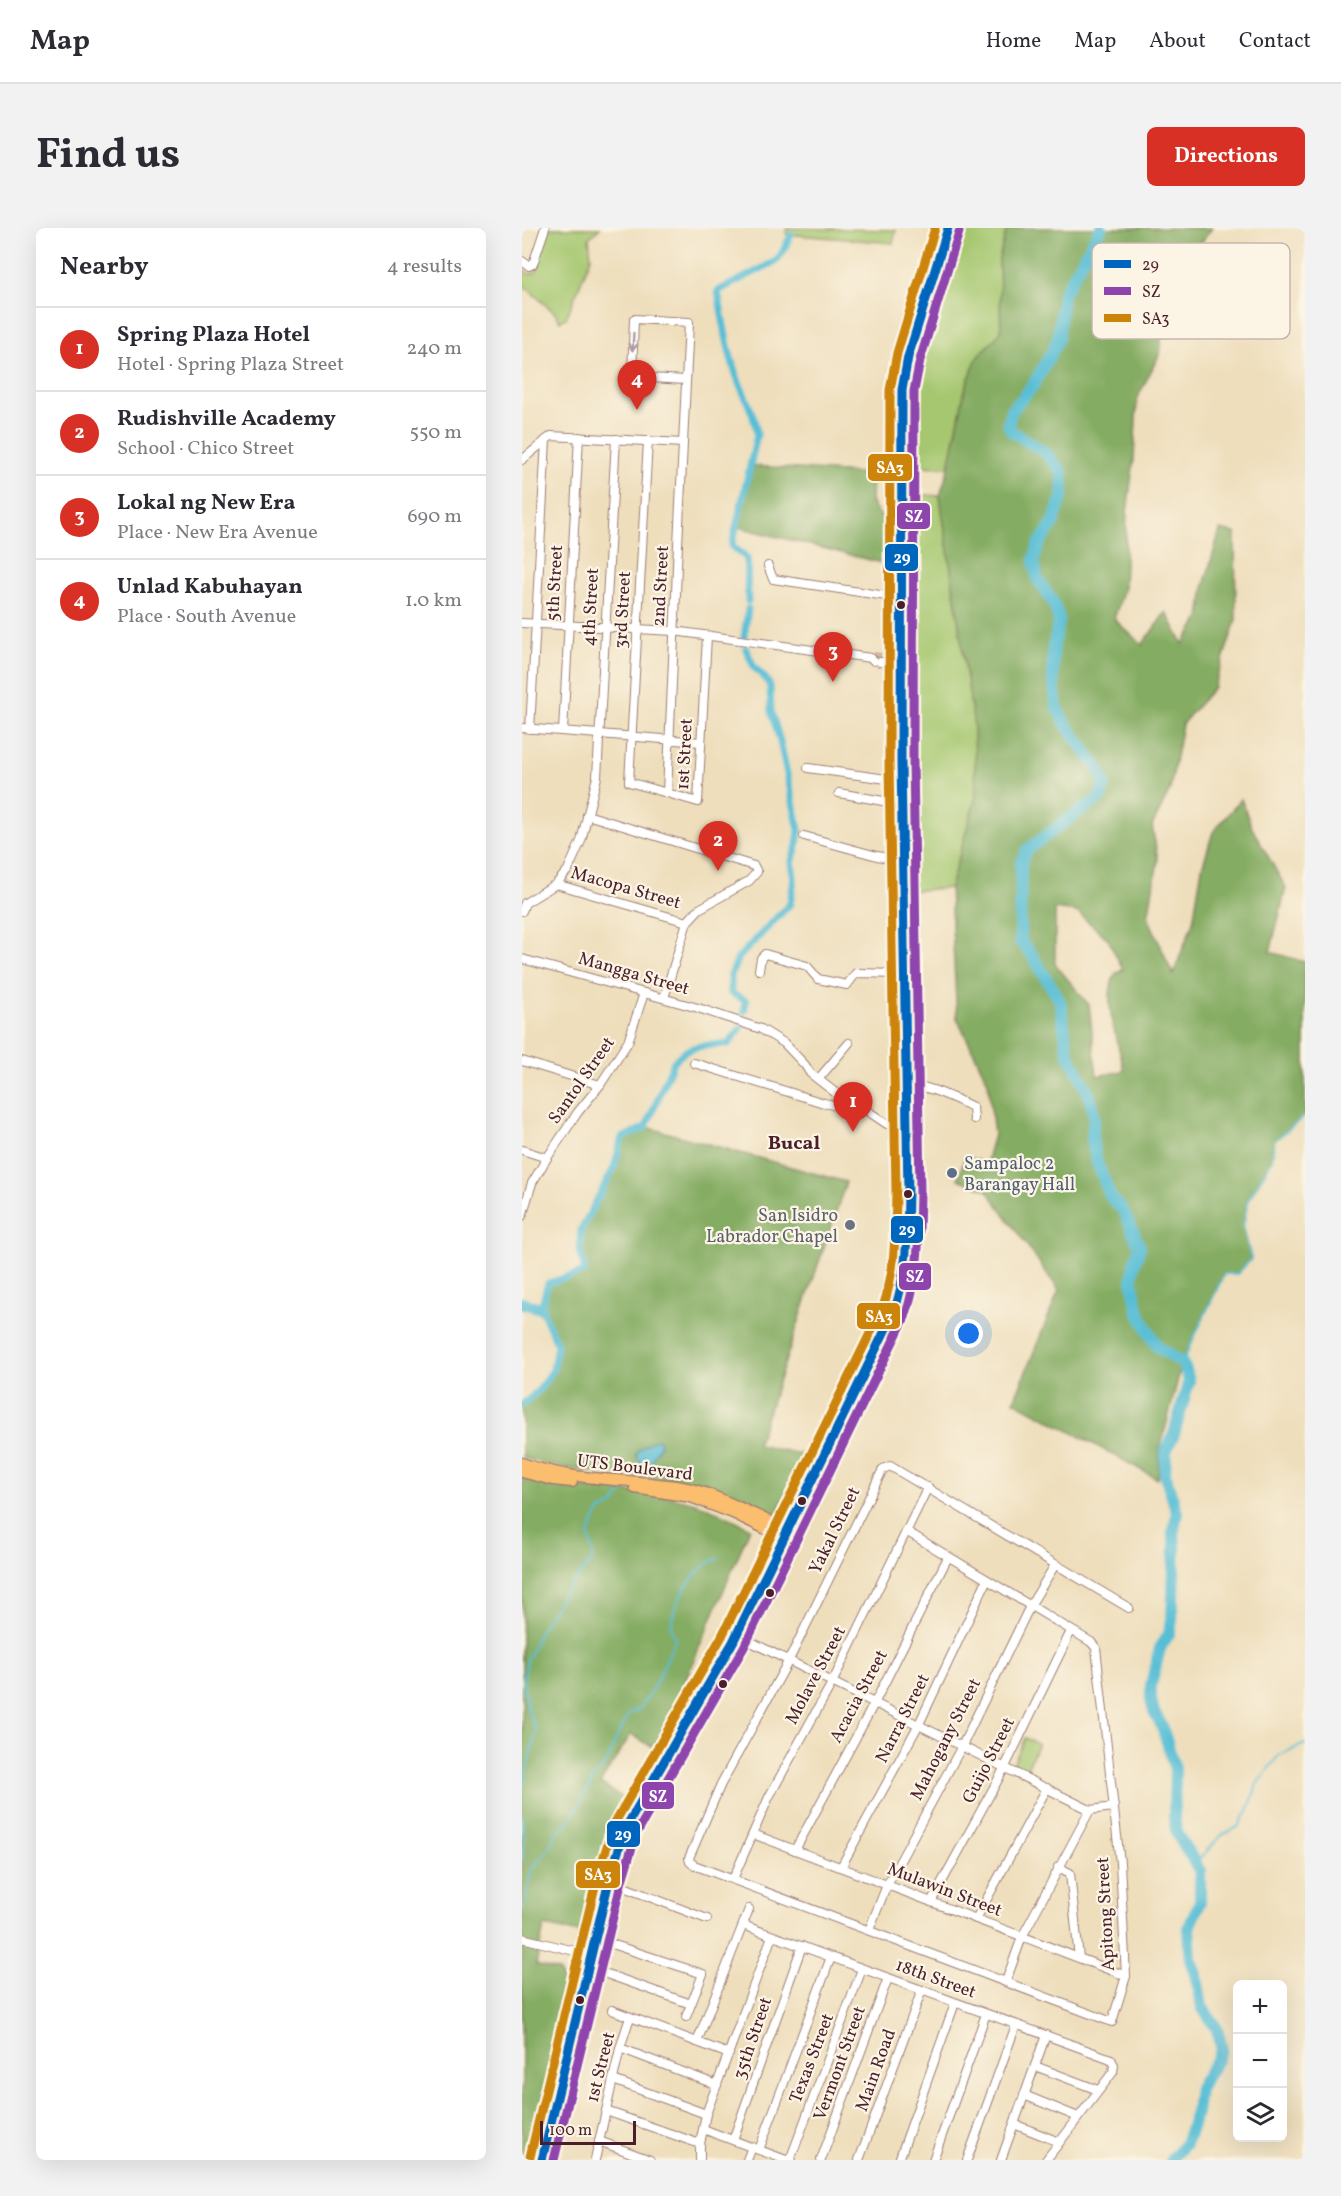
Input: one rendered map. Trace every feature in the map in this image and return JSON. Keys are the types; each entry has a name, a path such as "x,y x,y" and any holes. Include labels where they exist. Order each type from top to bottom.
{"main road":[{"path":"898,860 894,804 895,661 902,390 920,304 940,228"},
{"path":"920,304 948,228"},
{"path":"534,2160 588,1954 613,1840 624,1815 692,1699 734,1633 890,1300 900,1248 903,1129 893,597 897,577"},
{"name":"UTS Boulevard","path":"522,1463 554,1473 694,1490 736,1506 780,1532"},
{"name":"UTS Boulevard","path":"522,1472 553,1480 616,1485 691,1497 780,1532"},
{"path":"542,2160 585,1966"}],"street":[{"path":"522,261 531,266 535,261 544,228"},
{"name":"2nd Street","path":"667,793 686,380 688,322 634,319 632,378 686,380"},
{"path":"522,460 551,436 683,443"},
{"name":"5th Street","path":"563,731 579,437"},
{"name":"4th Street","path":"556,884 568,870 575,856 597,777 615,439"},
{"path":"546,440 536,623 526,728 701,742"},
{"name":"3rd Street","path":"629,782 648,441"},
{"path":"768,566 773,579 893,597"},
{"path":"522,623 674,631 895,661"},
{"name":"1st Street","path":"629,782 698,802 707,636"},
{"path":"808,768 894,780"},
{"path":"839,794 894,804"},
{"path":"587,815 751,864 757,872 749,882 699,909 687,922 664,999"},
{"path":"804,836 898,860"},
{"path":"522,912 525,903 556,884"},
{"name":"Macopa Street","path":"556,884 687,922"},
{"path":"759,970 761,958 765,954 807,966 818,979 847,985 856,973 900,974"},
{"name":"Mangga Street","path":"522,959 747,1023 784,1043 805,1065"},
{"name":"Santol Street","path":"522,1216 532,1183 547,1158 628,1042 645,993"},
{"path":"821,1076 849,1043"},
{"path":"522,1061 600,1085"},
{"path":"694,1063 818,1102 850,1109 856,1104"},
{"path":"805,1065 856,1104 887,1124 903,1129"},
{"path":"805,1065 807,1071 817,1080 842,1098 856,1104"},
{"path":"902,1083 937,1090 973,1107 974,1119"},
{"path":"522,1150 547,1158"},
{"name":"Yakal Street","path":"690,1862 689,1858 721,1784 789,1660 883,1469 890,1466 928,1487 1129,1608"},
{"name":"Molave Street","path":"733,1879 769,1797 833,1681 928,1487"},
{"name":"Apitong Street","path":"690,1862 1112,2022 1126,1976 1120,1863 1096,1648 1091,1642 906,1531"},
{"name":"Acacia Street","path":"795,1850 875,1702 948,1557"},
{"name":"Mahogany Street","path":"869,1930 887,1885 962,1746 1030,1606 1055,1564"},
{"name":"Narra Street","path":"841,1867 919,1724 987,1580"},
{"name":"Guijo Street","path":"931,1902 1005,1767 1071,1631"},
{"path":"734,1633 784,1655 789,1660 1090,1810 1114,1807"},
{"path":"976,1919 1047,1788"},
{"path":"1006,1981 1022,1936 1090,1810"},
{"name":"Mulawin Street","path":"753,1834 1126,1976"},
{"path":"1059,1867 1070,1873 1079,1958"},
{"path":"606,1880 707,1919"},
{"path":"697,2043 749,1909"},
{"name":"18th Street","path":"743,1925 1111,2059 1114,2065 1113,2072 1098,2090"},
{"path":"700,2160 700,2144 706,2114 772,1936"},
{"path":"592,1937 703,1974 686,2017"},
{"path":"522,1938 588,1954"},
{"name":"35th Street","path":"734,2140 802,1947"},
{"path":"747,2160 756,2149 831,1957"},
{"path":"585,1966 691,2004"},
{"name":"Texas Street","path":"785,2160 862,1968"},
{"name":"Vermont Street","path":"820,2160 888,1978"},
{"name":"Main Road","path":"863,2159 922,1990"},
{"path":"899,2160 956,2002"},
{"path":"612,2010 729,2054"},
{"path":"933,2160 986,2014"},
{"name":"1st Street","path":"595,2160 620,2048 630,2017"},
{"path":"966,2160 1016,2025"},
{"path":"1001,2160 1046,2036"},
{"path":"620,2048 717,2085"},
{"path":"1035,2066 1098,2090 1046,2160"},
{"path":"613,2080 706,2114"},
{"path":"1024,2095 1078,2116"},
{"path":"606,2111 700,2144"},
{"path":"1014,2124 1059,2142"},
{"path":"703,2129 785,2160"},
{"path":"599,2141 650,2160"}],"green space":[{"path":"548,228 600,228 589,238 591,258 566,318 560,321 555,313 522,284 522,268 529,274 536,272"},
{"path":"787,228 896,230 893,243 786,234"},
{"path":"955,228 1007,228 999,259 1001,332 977,358 965,389 949,467 909,466 911,375"},
{"path":"1007,228 1212,228 1201,243 1092,243 1092,339 1161,339 1160,353 1137,399 1134,459 1127,512 1124,588 1114,619 1142,645 1166,612 1183,644 1200,618 1204,586 1220,530 1235,533 1236,620 1214,687 1182,724 1170,790 1152,826 1158,860 1148,917 1173,975 1193,922 1202,868 1213,832 1241,799 1252,828 1286,888 1270,952 1305,962 1305,1116 1274,1141 1272,1160 1248,1200 1243,1226 1251,1259 1237,1274 1224,1274 1182,1363 1160,1449 1158,1479 1014,1401 1059,1290 987,1190 958,1179 965,1157 986,1163 994,1135 988,1082 957,1018 950,888 976,797 974,726 940,496 949,467 965,389 977,358 1001,332 999,259","holes":["1055,909 1077,912 1108,939 1123,970 1115,974 1111,986 1110,1010 1124,1071 1097,1076 1089,1005 1055,964"]},
{"path":"753,466 872,474 871,502 886,524 886,564 738,527"},
{"path":"909,494 940,496 974,726 976,797 950,888 907,891"},
{"path":"646,1127 846,1182 757,1445 806,1455 775,1517 728,1496 692,1485 561,1467 522,1457 522,1405 539,1390 553,1370 557,1344 541,1308 548,1283 585,1272 580,1249 581,1230 614,1168 622,1138"},
{"path":"522,1476 543,1482 674,1498 709,1508 750,1528 656,1749 631,1734 600,1783 626,1800 609,1831 580,1933 544,1926 536,1965 558,1971 569,1992 528,2160 522,2160"},
{"path":"1025,1738 1038,1744 1026,1770 1013,1764"}],"water":[{"path":"655,1439 659,1440 660,1445 645,1474 639,1473 641,1463 636,1455 639,1450"}],"waterway":[{"path":"1092,243 1101,228"},
{"path":"748,601 747,558 732,546 757,435 752,412 731,356 718,291 776,261 791,235"},
{"path":"1092,244 1063,294 1058,338 1054,348 1032,387 1012,410 1008,424 1011,431 1046,453 1062,472 1063,494 1053,524 1039,544 1034,560 1037,578 1054,604 1059,620 1053,649 1053,677 1057,708 1099,770 1105,786 1099,799 1027,850 1021,863 1020,941 1032,955 1060,1001 1068,1053 1090,1096 1094,1117 1092,1138 1096,1160 1111,1198 1123,1210 1140,1247 1132,1280 1139,1314 1157,1346 1182,1363 1189,1381 1174,1434 1166,1451 1165,1474 1177,1513 1173,1533 1175,1545 1172,1620 1169,1634 1160,1648 1151,1685 1151,1700 1154,1712 1162,1726 1175,1769 1174,1819 1177,1834 1200,1871 1200,1902 1189,1927 1191,1959 1202,2007 1217,2029 1222,2049 1199,2088 1196,2113 1185,2144 1171,2160"},
{"path":"744,637 748,609"},
{"path":"744,1011 746,1001 731,993 731,975 738,958 790,904 794,879 792,861 799,830 780,741 771,711 770,686 754,667 746,649"},
{"path":"522,1405 539,1390 553,1370 557,1344 541,1308 548,1283 585,1272 580,1249 581,1230 614,1168 622,1138 646,1127 673,1063 678,1057 698,1047 728,1044 740,1029"},
{"path":"1182,1363 1224,1274 1237,1274 1251,1259 1243,1226 1248,1200 1272,1160 1274,1141 1305,1116"},
{"path":"522,1303 541,1308"},
{"path":"522,1790 536,1730 529,1713 523,1681 527,1660 541,1628 562,1596 592,1561 593,1552 589,1535 595,1519 600,1511 614,1505 622,1492"},
{"path":"522,1911 531,1870 546,1853 557,1833 570,1820 594,1778 608,1760 629,1714 640,1708 657,1681 676,1638 672,1631 672,1622 682,1593 699,1571 708,1563 719,1558"},
{"path":"1196,1862 1222,1835 1238,1827 1249,1809 1257,1784 1279,1755 1305,1744"},
{"path":"522,1816 524,1838 522,1861"}],"tunnel":[{"path":"874,656 881,657"}],"transit line":[{"name":"SA3","path":"530,2157 597,1878 614,1824 722,1636 883,1307 890,1279 894,1251 896,1193 889,761 890,390 897,353 935,228"},
{"name":"29","path":"542,2160 609,1881 625,1829 733,1642 894,1312 899,1297 906,1253 908,1193 901,761 902,390 908,357 948,228"},
{"name":"SZ","path":"554,2160 621,1884 636,1834 744,1647 905,1317 910,1302 917,1256 920,1193 913,761 914,391 920,360 959,232"}],"place":[{"name":"Unlad Kabuhayan","path":"637,410"},
{"name":"Lokal ng New Era","path":"833,682"},
{"name":"Rudishville Academy","path":"718,871"},
{"name":"Spring Plaza Hotel","path":"853,1132"},
{"name":"Sampaloc 2 Barangay Hall","path":"952,1173"},
{"name":"San Isidro Labrador Chapel","path":"850,1225"}],"district":[{"name":"Bucal","path":"794,1142"}]}
